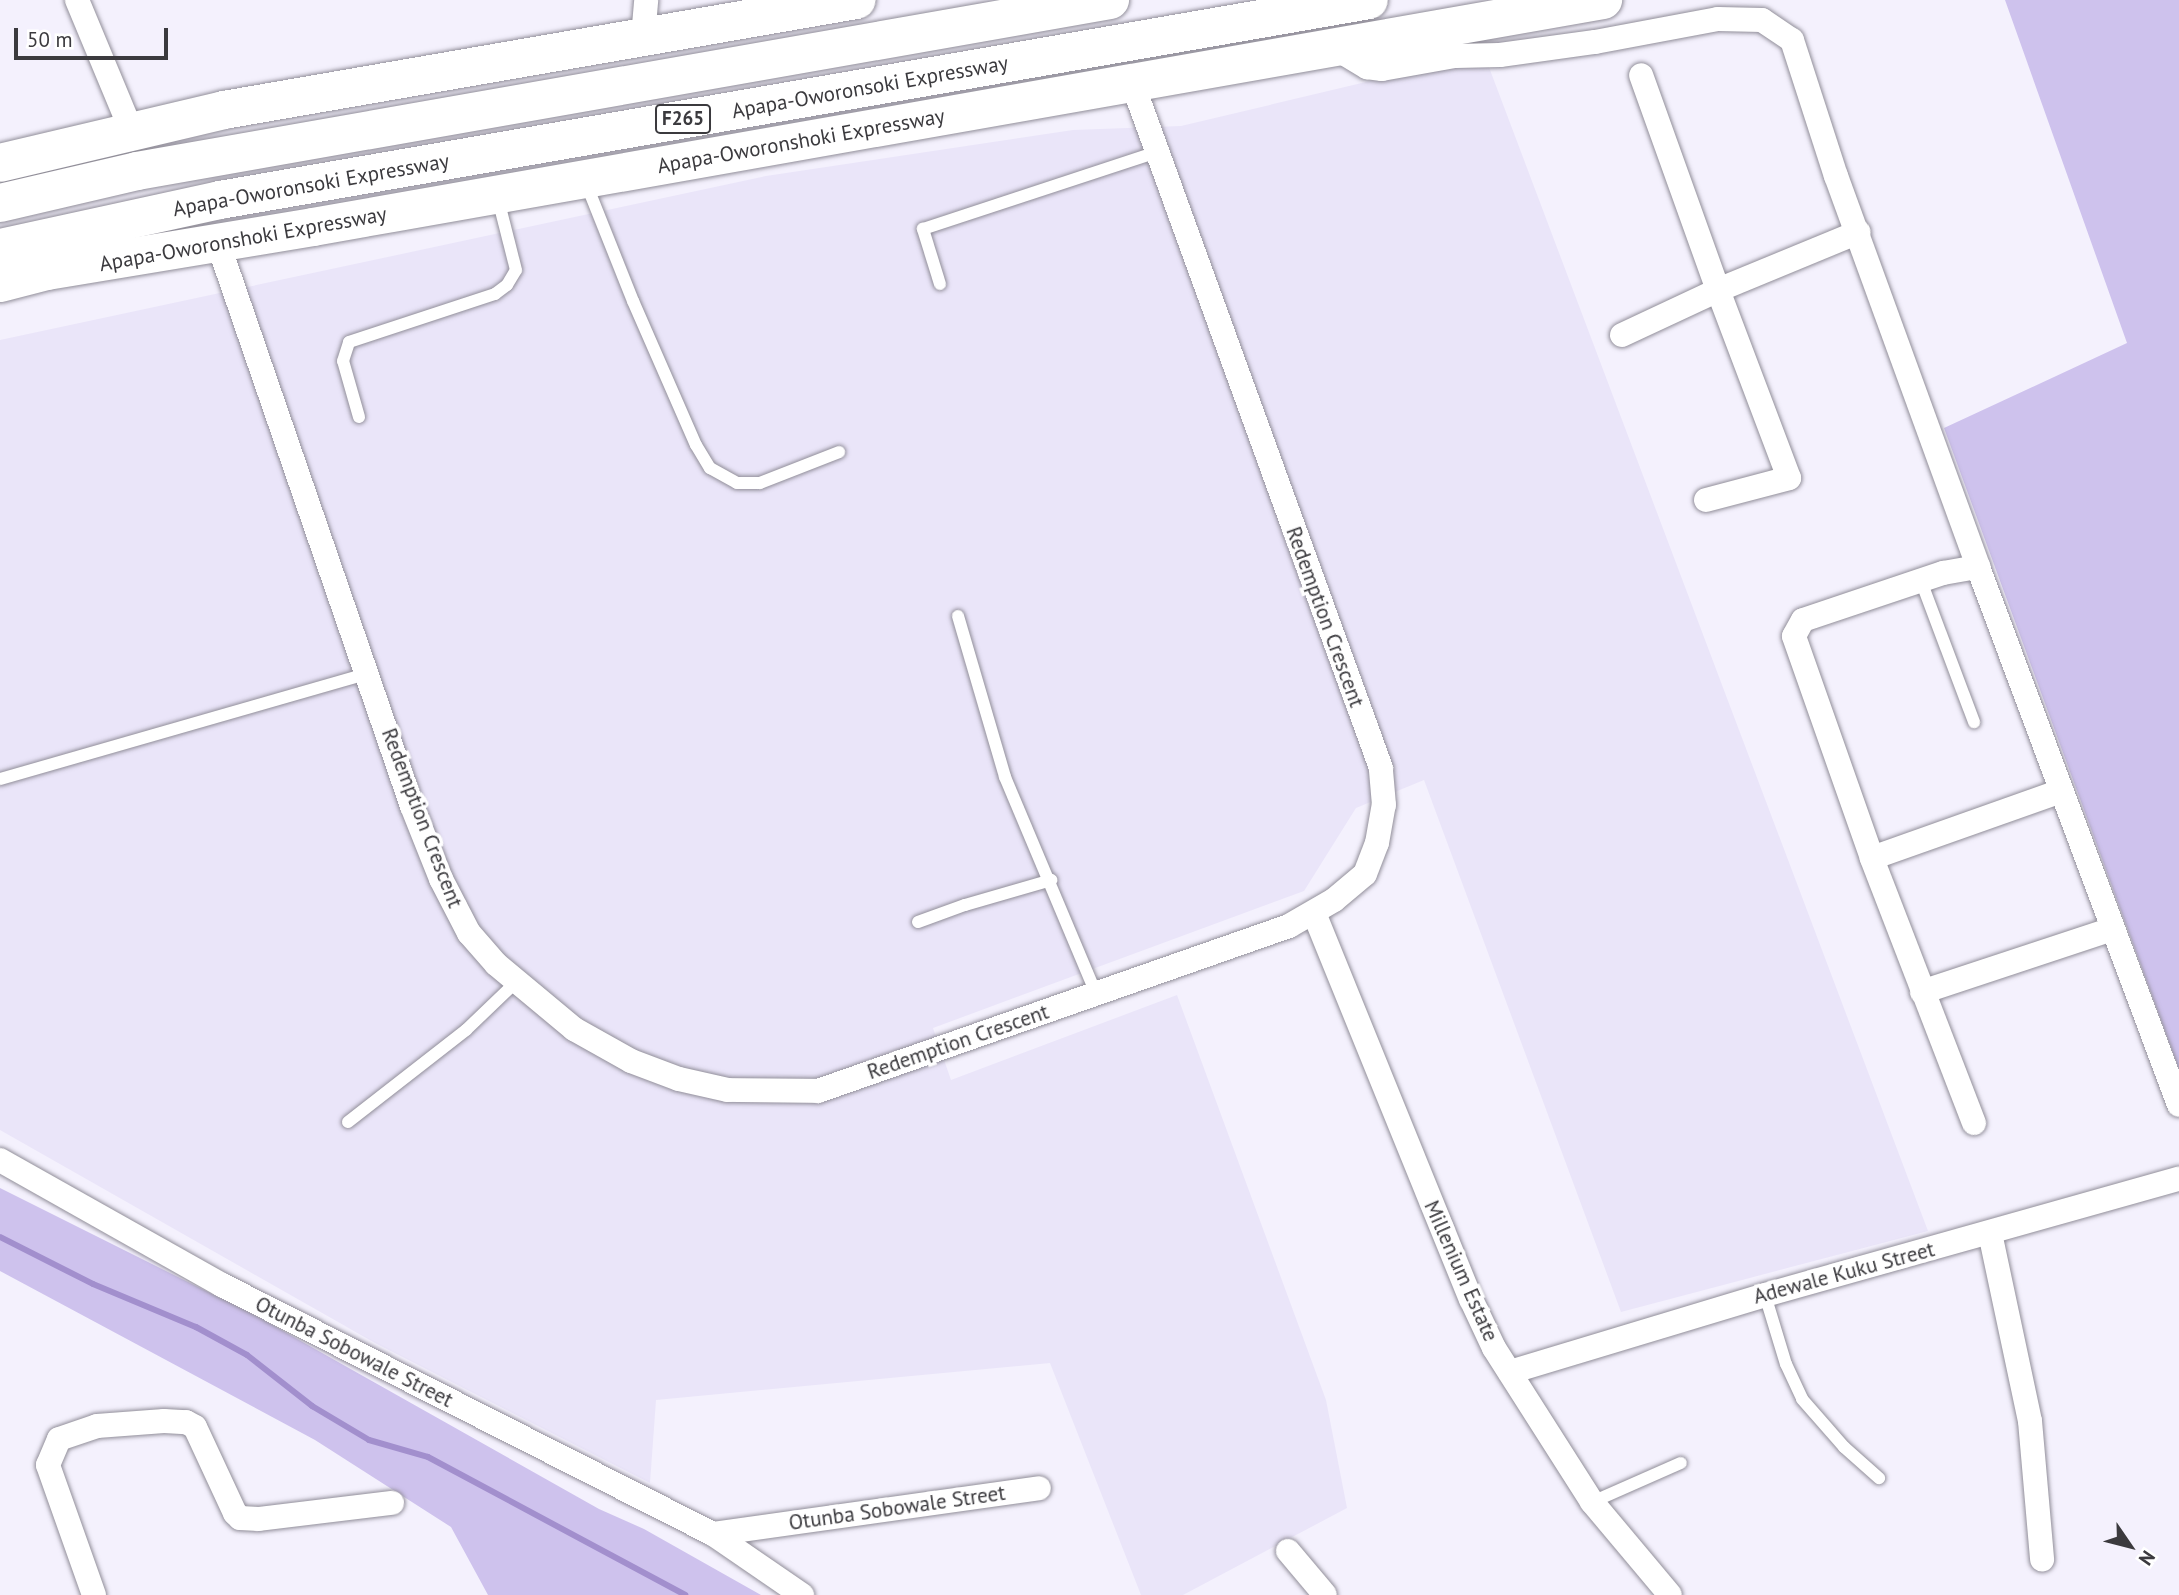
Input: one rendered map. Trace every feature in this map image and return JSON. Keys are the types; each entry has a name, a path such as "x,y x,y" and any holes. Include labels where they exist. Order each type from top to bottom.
{"main road":[{"path":"0,163 224,110 644,19 856,0"},
{"name":"Apapa-Oworonsoki Expressway","path":"0,203 137,171 1110,0"},
{"name":"Apapa-Oworonsoki Expressway","path":"0,248 220,200 1369,0"},
{"name":"Apapa-Oworonshoki Expressway","path":"0,283 47,271 585,180 1603,0"}],"street":[{"path":"77,0 131,132"},
{"path":"1339,46 1345,54 1367,67 1382,69 1455,56 1500,55 1595,42 1718,19 1762,20 1792,40 1836,176 1859,232 1978,567 2179,1105"},
{"path":"1640,75 1789,478 1706,500"},
{"name":"Redemption Crescent","path":"218,243 441,879 469,933 516,982 574,1029 631,1061 680,1079 728,1090 818,1091 1289,926 1314,913 1365,874 1377,843 1384,805 1381,768 1132,82"},
{"path":"1622,335 1718,290 1859,232"},
{"path":"1974,1123 1872,858 1794,636 1803,620 1943,573 1978,567"},
{"path":"1872,858 2061,791"},
{"name":"Millenium Estate","path":"1314,913 1471,1299 1510,1372 1592,1502 1670,1595"},
{"path":"1922,992 2112,929"},
{"name":"Otunba Sobowale Street","path":"0,1160 222,1285 713,1534 802,1595"},
{"name":"Adewale Kuku Street","path":"1510,1372 1765,1294 2179,1179"},
{"path":"1990,1233 2029,1421 2042,1559"},
{"path":"94,1595 48,1465 51,1451 59,1439 97,1426 164,1421 186,1422 195,1427 235,1513 240,1518 259,1519 392,1503"},
{"name":"Otunba Sobowale Street","path":"713,1534 1039,1488"},
{"path":"1288,1551 1325,1595"}],"lane":[{"path":"940,284 923,229 1157,152"},
{"path":"585,180 633,301 696,445 710,468 737,483 760,483 839,452"},
{"path":"359,417 343,361 349,342 495,294 507,285 516,270 497,195"},
{"path":"1921,580 1974,722"},
{"path":"958,616 1005,777 1051,880 1096,994"},
{"path":"0,779 367,674"},
{"path":"918,922 1051,880"},
{"path":"348,1122 466,1030 516,982"},
{"path":"1765,1294 1786,1364 1802,1399 1844,1447 1879,1478"},
{"path":"1592,1502 1681,1463"}],"shaded area":[{"path":"2005,0 2179,0 2179,1069 1944,428 2127,343"},
{"path":"1484,54 1928,1231 1621,1312 1424,780 1356,808 1304,891 933,1028 951,1080 1177,995 1326,1400 1347,1508 1183,1595 1141,1595 1050,1363 656,1400 650,1483 375,1343 0,1130 0,340 766,176 1073,130 1181,126"},
{"path":"0,1188 260,1318 599,1509 644,1529 761,1595 488,1595 451,1527 315,1440 0,1271"}],"waterway":[{"path":"0,1237 93,1284 196,1327 247,1355 312,1406 369,1440 428,1457 685,1595"}]}
